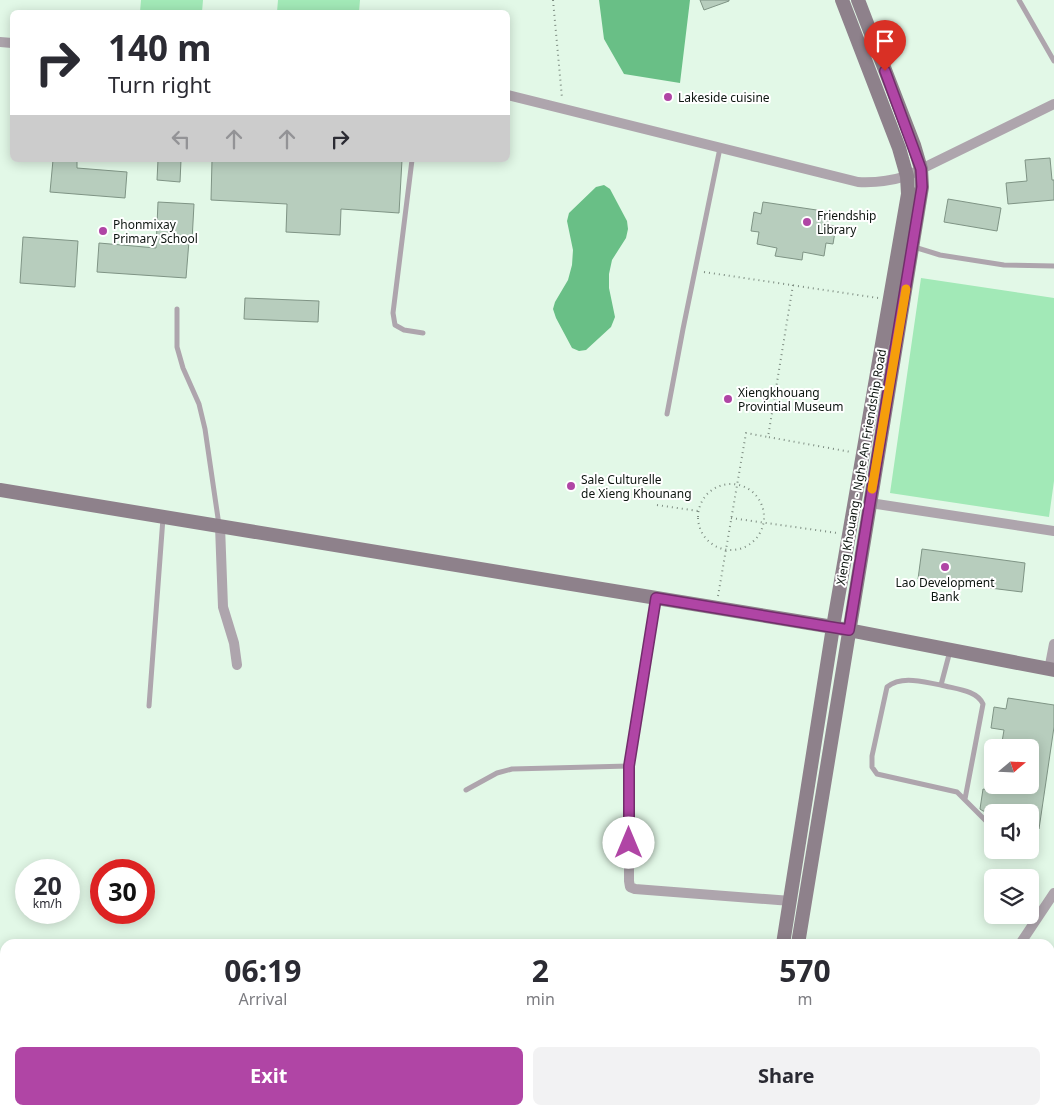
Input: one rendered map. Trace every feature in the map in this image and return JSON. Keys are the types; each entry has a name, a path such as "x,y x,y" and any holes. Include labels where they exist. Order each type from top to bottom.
{"street":[{"name":"Xieng Khouang - Nghe An Friendship Road","path":"785,939 833,627 908,194 907,176 899,148 842,0"},
{"name":"Xieng Khouang - Nghe An Friendship Road","path":"799,939 921,199 921,169 914,146 858,0"},
{"path":"510,95 858,182 888,182 907,176 1054,104"},
{"path":"0,490 833,627 1052,670 1054,644"},
{"path":"870,503 1054,532"},
{"path":"220,526 223,606 234,643 237,665"},
{"path":"656,598 629,766 630,887 634,889 791,901"},
{"path":"1026,939 1054,893"}],"lane":[{"path":"1019,0 1054,62"},
{"path":"667,414 720,148"},
{"path":"412,162 393,313 395,325 404,330 423,333"},
{"path":"913,246 940,255 1004,265 1054,266"},
{"path":"177,309 177,347 182,368 199,404 205,429 220,526"},
{"path":"149,706 163,517"},
{"path":"941,685 950,650"},
{"path":"965,799 983,704 980,697 941,685 901,680 894,682 887,687 872,756 872,767 877,774 957,792 984,819"},
{"path":"466,790 497,773 512,769 629,766"}],"path":[{"path":"553,0 563,108"},
{"path":"696,271 890,300"},
{"path":"768,437 793,285"},
{"path":"716,608 746,433 863,454"},
{"path":"726,484 737,484 747,488 761,502 764,512 764,523 761,533 746,547 726,550 716,547 701,532 698,522 698,511 708,493 716,487 726,484"},
{"path":"657,505 698,511"},
{"path":"731,518 849,534"}],"shaded area":[{"path":"141,0 203,0 202,10 140,10"},
{"path":"278,0 360,0 359,10 277,10"},
{"path":"599,0 690,0 680,83 624,74 604,39"},
{"path":"604,185 610,189 627,221 628,229 626,238 612,260 609,274 609,288 615,317 611,327 586,350 579,351 572,348 553,309 568,280 572,265 573,250 567,221 569,213 596,187"},
{"path":"921,278 1054,298 1054,481 1049,517 890,493"}],"building":[{"path":"700,0 729,0 729,1 704,10"},
{"path":"1050,158 1052,180 1054,180 1054,200 1008,204 1006,183 1027,181 1025,160"},
{"path":"53,162 77,162 77,168 127,172 125,198 50,192"},
{"path":"158,162 181,162 180,182 157,180"},
{"path":"212,162 402,162 399,213 341,209 340,235 286,232 287,204 211,200"},
{"path":"948,199 1001,208 997,231 944,222"},
{"path":"158,202 194,204 192,241 189,241 186,278 97,272 99,243 156,248"},
{"path":"763,202 830,212 828,225 836,226 833,244 826,243 824,256 803,252 802,260 775,256 777,248 757,244 759,232 751,231 754,212 761,214"},
{"path":"23,237 78,241 75,287 20,283"},
{"path":"245,298 319,301 318,322 244,319"},
{"path":"922,549 1025,563 1022,592 918,579"},
{"path":"1008,698 1054,705 1054,727 1039,829 1039,804 984,804 984,811 980,809 983,789 984,794 1039,794 1039,739 1002,739 1004,730 991,728 994,707 1006,709"}],"slow traffic":[{"path":"872,489 906,289"}],"place":[{"name":"Lakeside cuisine","path":"668,97"},
{"name":"Friendship Library","path":"807,222"},
{"name":"Phonmixay Primary School","path":"103,231"},
{"name":"Xiengkhouang Provintial Museum","path":"728,399"},
{"name":"Sale Culturelle de Xieng Khounang","path":"571,486"},
{"name":"Lao Development Bank","path":"945,567"}],"route":[{"path":"629,843 629,766 656,598 849,630 922,187 921,169 914,146 885,71"}]}
